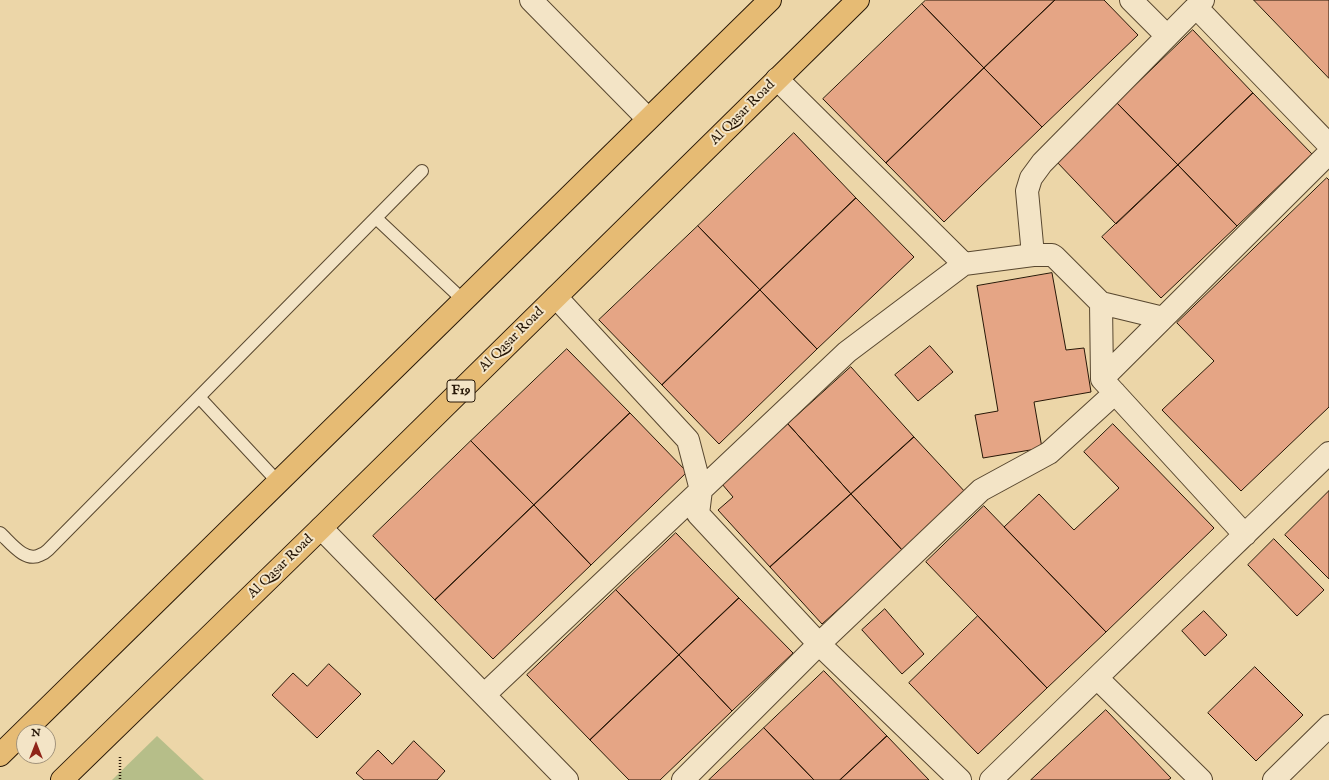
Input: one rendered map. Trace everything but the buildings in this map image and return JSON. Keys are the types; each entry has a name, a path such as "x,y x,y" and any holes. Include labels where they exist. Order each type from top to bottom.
{"main road":[{"path":"0,755 770,0"},
{"name":"Al Qasar Road","path":"62,780 321,528 858,0"}],"street":[{"path":"531,0 648,119"},
{"path":"1131,0 1167,36"},
{"path":"1033,255 1027,191 1030,178 1042,162 1199,4 1329,145"},
{"path":"777,79 964,264"},
{"path":"683,780 819,644 981,490 1049,453 1108,386 1163,318 1329,153"},
{"path":"484,695 847,352 964,264 1033,255 1052,255 1101,303 1163,318"},
{"path":"556,297 688,440 701,490 698,514 819,644 960,780"},
{"path":"1101,303 1108,386 1245,535"},
{"path":"991,780 1329,453"},
{"path":"321,528 567,780"},
{"path":"1097,678 1201,780"},
{"path":"1274,780 1329,726"}],"lane":[{"path":"0,533 22,553 30,557 39,556 48,550 422,172"},
{"path":"376,218 463,300"},
{"path":"199,397 278,482"}],"green space":[{"path":"157,736 204,780 112,780"}]}
